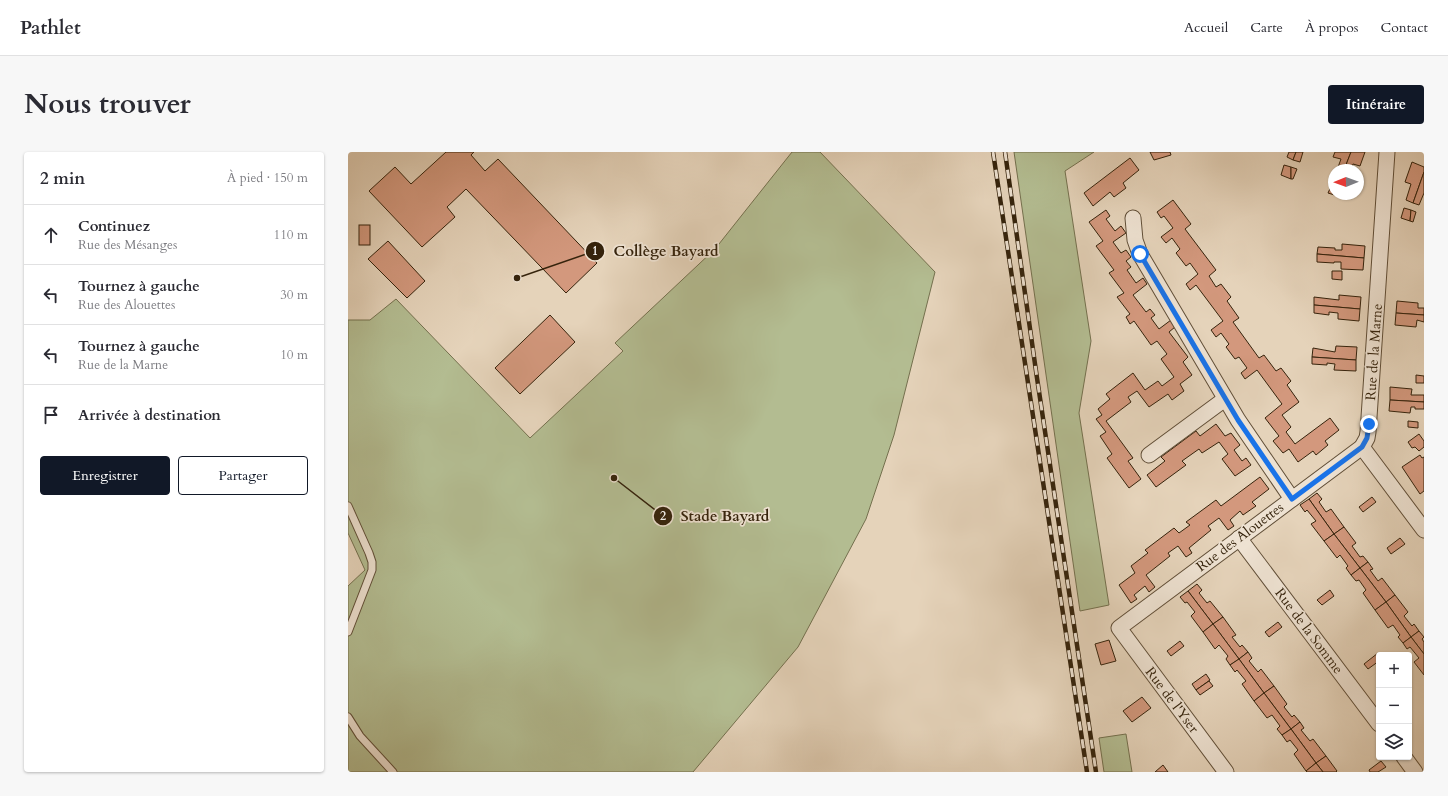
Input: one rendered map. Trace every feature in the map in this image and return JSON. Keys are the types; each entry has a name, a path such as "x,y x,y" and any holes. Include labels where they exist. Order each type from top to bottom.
{"street":[{"name":"Rue de la Marne","path":"1362,447 1367,438 1368,432 1387,152"},
{"path":"1133,218 1135,240 1140,254 1246,432 1292,499"},
{"path":"1149,455 1226,399"},
{"name":"Rue des Alouettes","path":"1119,628 1362,447"},
{"path":"1362,447 1424,530"},
{"name":"Rue de la Somme","path":"1240,538 1376,720"},
{"name":"Rue de l'Yser","path":"1119,628 1226,772"},
{"path":"1406,760 1415,772"}],"lane":[{"path":"348,506 369,553 372,562 372,570 348,632"},
{"path":"348,717 360,736 393,772"}],"green space":[{"path":"792,152 820,152 935,272 894,435 866,519 798,647 693,772 348,772 348,586 365,570 348,533 348,320 370,320 396,299 530,438 623,351 615,343 715,249"},
{"path":"1014,152 1094,152 1065,171 1091,341 1079,413 1109,605 1080,611"},
{"path":"1126,734 1132,772 1104,772 1099,738"}],"building":[{"path":"446,152 474,152 471,155 485,171 498,159 597,263 566,293 466,189 447,207 455,217 422,247 369,191 395,167 411,184"},
{"path":"1150,152 1170,152 1171,155 1154,160"},
{"path":"1289,152 1296,152 1293,160 1287,157"},
{"path":"1296,152 1303,152 1300,162 1293,160"},
{"path":"1335,152 1351,152 1346,164 1339,164 1341,159 1333,157"},
{"path":"1351,152 1365,152 1361,164 1346,164"},
{"path":"1130,158 1139,170 1123,183 1126,188 1114,197 1110,192 1093,206 1084,193"},
{"path":"1412,162 1424,167 1424,172 1413,203 1406,200 1411,184 1405,182"},
{"path":"1284,165 1291,167 1291,179 1281,175"},
{"path":"1291,167 1297,169 1293,179 1291,179"},
{"path":"1424,172 1424,193 1419,205 1413,203"},
{"path":"1173,200 1191,224 1185,229 1216,270 1209,276 1216,287 1221,284 1231,297 1227,301 1239,318 1233,322 1259,358 1264,355 1276,371 1281,368 1291,381 1287,385 1299,402 1282,415 1291,427 1286,432 1295,444 1330,418 1339,430 1325,441 1328,445 1316,455 1313,451 1298,462 1289,449 1283,453 1273,441 1279,436 1265,418 1282,404 1257,370 1245,379 1241,373 1247,368 1239,357 1235,359 1226,347 1229,344 1221,333 1216,337 1211,330 1223,321 1196,285 1190,290 1186,284 1198,274 1190,263 1186,266 1176,253 1180,249 1172,238 1166,243 1161,237 1173,228 1164,216 1161,218 1157,212"},
{"path":"1404,208 1411,210 1410,221 1401,218"},
{"path":"1106,210 1110,216 1106,219 1115,231 1121,226 1126,233 1113,242 1121,253 1126,250 1131,257 1126,261 1131,267 1127,270 1136,283 1143,278 1147,284 1133,295 1146,312 1150,309 1155,315 1151,318 1159,329 1171,320 1175,327 1169,332 1188,357 1183,362 1192,375 1180,384 1184,391 1172,400 1168,394 1149,407 1137,391 1128,397 1131,402 1106,421 1133,458 1128,461 1141,479 1129,488 1107,458 1112,454 1100,436 1106,432 1096,419 1102,415 1098,409 1110,399 1106,394 1133,373 1145,390 1158,381 1162,386 1174,377 1161,359 1167,354 1157,341 1151,345 1134,321 1130,324 1126,317 1130,314 1117,297 1124,293 1109,273 1114,270 1096,246 1103,241 1089,222"},
{"path":"1411,210 1416,212 1413,222 1410,221"},
{"path":"359,225 370,225 370,245 359,245"},
{"path":"388,241 425,281 407,298 368,259"},
{"path":"1342,244 1365,246 1364,258 1317,254 1318,247 1342,250"},
{"path":"1317,254 1364,258 1363,270 1341,269 1341,262 1317,262"},
{"path":"1332,271 1342,271 1342,280 1332,279"},
{"path":"1339,295 1361,297 1360,309 1314,305 1314,297 1339,300"},
{"path":"1397,301 1418,303 1418,308 1424,308 1424,315 1396,313"},
{"path":"1314,305 1360,309 1359,321 1338,319 1338,313 1329,312 1329,315 1314,313"},
{"path":"1396,313 1424,315 1424,322 1417,320 1416,327 1395,325"},
{"path":"550,315 575,342 520,394 495,368"},
{"path":"1336,346 1357,347 1356,360 1312,357 1313,348 1335,352"},
{"path":"1312,357 1356,360 1356,371 1334,370 1335,364 1312,364"},
{"path":"1416,375 1424,376 1424,383 1416,383"},
{"path":"1390,387 1412,389 1411,395 1424,395 1424,402 1390,400"},
{"path":"1390,400 1424,402 1424,409 1415,409 1415,407 1411,407 1410,413 1389,411"},
{"path":"1408,421 1418,422 1418,428 1408,427"},
{"path":"1216,424 1225,436 1231,433 1240,445 1234,450 1242,461 1246,458 1251,465 1235,476 1222,459 1228,454 1219,442 1202,453 1199,449 1182,461 1186,465 1156,487 1147,475 1165,461 1161,457 1196,431 1200,436"},
{"path":"1419,434 1424,441 1424,447 1419,451 1415,447 1412,448 1408,442"},
{"path":"1420,455 1422,458 1424,457 1424,491 1420,494 1402,467"},
{"path":"1260,477 1269,489 1252,502 1256,506 1243,515 1240,511 1230,520 1234,526 1228,530 1219,518 1208,526 1211,530 1189,548 1192,553 1186,557 1178,546 1168,553 1170,556 1146,575 1155,587 1149,592 1145,586 1134,595 1137,599 1131,603 1119,585 1135,573 1131,566 1148,553 1145,550 1174,528 1179,533 1190,525 1186,522 1216,500 1221,506"},
{"path":"1317,493 1322,499 1319,502 1326,512 1331,509 1344,527 1334,534 1309,499"},
{"path":"1372,497 1376,502 1363,512 1359,507"},
{"path":"1309,499 1334,534 1324,541 1311,524 1316,521 1307,510 1305,512 1300,505"},
{"path":"1344,527 1356,543 1352,546 1360,557 1363,556 1368,562 1360,568 1334,534"},
{"path":"1334,534 1360,568 1351,575 1346,568 1348,566 1340,555 1337,558 1324,541"},
{"path":"1400,538 1405,544 1391,554 1387,548"},
{"path":"1368,562 1373,569 1370,570 1378,581 1382,578 1395,595 1386,602 1360,568"},
{"path":"1360,568 1386,602 1375,610 1363,593 1366,590 1359,580 1356,581 1351,575"},
{"path":"1197,584 1202,590 1199,593 1207,603 1210,601 1223,617 1213,624 1188,591"},
{"path":"1330,590 1334,596 1322,605 1317,600"},
{"path":"1188,591 1213,624 1203,632 1191,616 1195,612 1187,602 1185,603 1180,597"},
{"path":"1395,595 1408,612 1404,616 1412,626 1414,624 1419,631 1411,637 1386,602"},
{"path":"1386,602 1411,637 1403,643 1398,637 1400,635 1393,625 1388,628 1375,610"},
{"path":"1223,617 1236,635 1232,637 1240,647 1242,645 1248,652 1239,659 1213,624"},
{"path":"1278,622 1282,627 1269,637 1265,632"},
{"path":"1213,624 1239,659 1230,665 1226,659 1228,656 1219,645 1215,649 1203,632"},
{"path":"1419,631 1424,637 1422,639 1424,642 1424,654 1411,637"},
{"path":"1411,637 1424,654 1424,675 1414,662 1419,658 1410,647 1407,649 1403,643"},
{"path":"1109,640 1116,661 1101,665 1095,644"},
{"path":"1180,641 1184,646 1171,656 1167,651"},
{"path":"1248,652 1252,658 1249,661 1258,672 1261,669 1274,686 1264,693 1239,659"},
{"path":"1376,655 1376,663 1368,669 1364,664"},
{"path":"1239,659 1264,693 1254,701 1242,684 1246,681 1237,670 1235,672 1230,665"},
{"path":"1206,674 1210,680 1196,690 1192,684"},
{"path":"1209,681 1213,686 1200,695 1196,690"},
{"path":"1274,686 1287,704 1284,707 1292,717 1294,715 1300,722 1291,729 1264,693"},
{"path":"1264,693 1291,729 1282,735 1277,729 1280,726 1272,715 1267,718 1254,701"},
{"path":"1142,697 1151,708 1132,722 1123,711"},
{"path":"1300,722 1304,728 1301,730 1310,741 1313,739 1326,756 1316,763 1291,729"},
{"path":"1291,729 1316,763 1306,771 1294,754 1298,750 1290,740 1287,742 1282,735"},
{"path":"1326,756 1337,771 1336,772 1323,772 1316,763"},
{"path":"1381,761 1386,767 1378,772 1370,772 1369,770"},
{"path":"1316,763 1323,772 1306,771"},
{"path":"1163,765 1168,772 1155,772"}],"railway":[{"path":"993,152 1087,772"},
{"path":"1005,152 1096,772"}],"place":[{"name":"Collège Bayard","path":"517,278"},
{"name":"Stade Bayard","path":"614,478"}],"route":[{"path":"1140,254 1238,420 1292,499 1362,447 1367,438 1369,424"}]}
